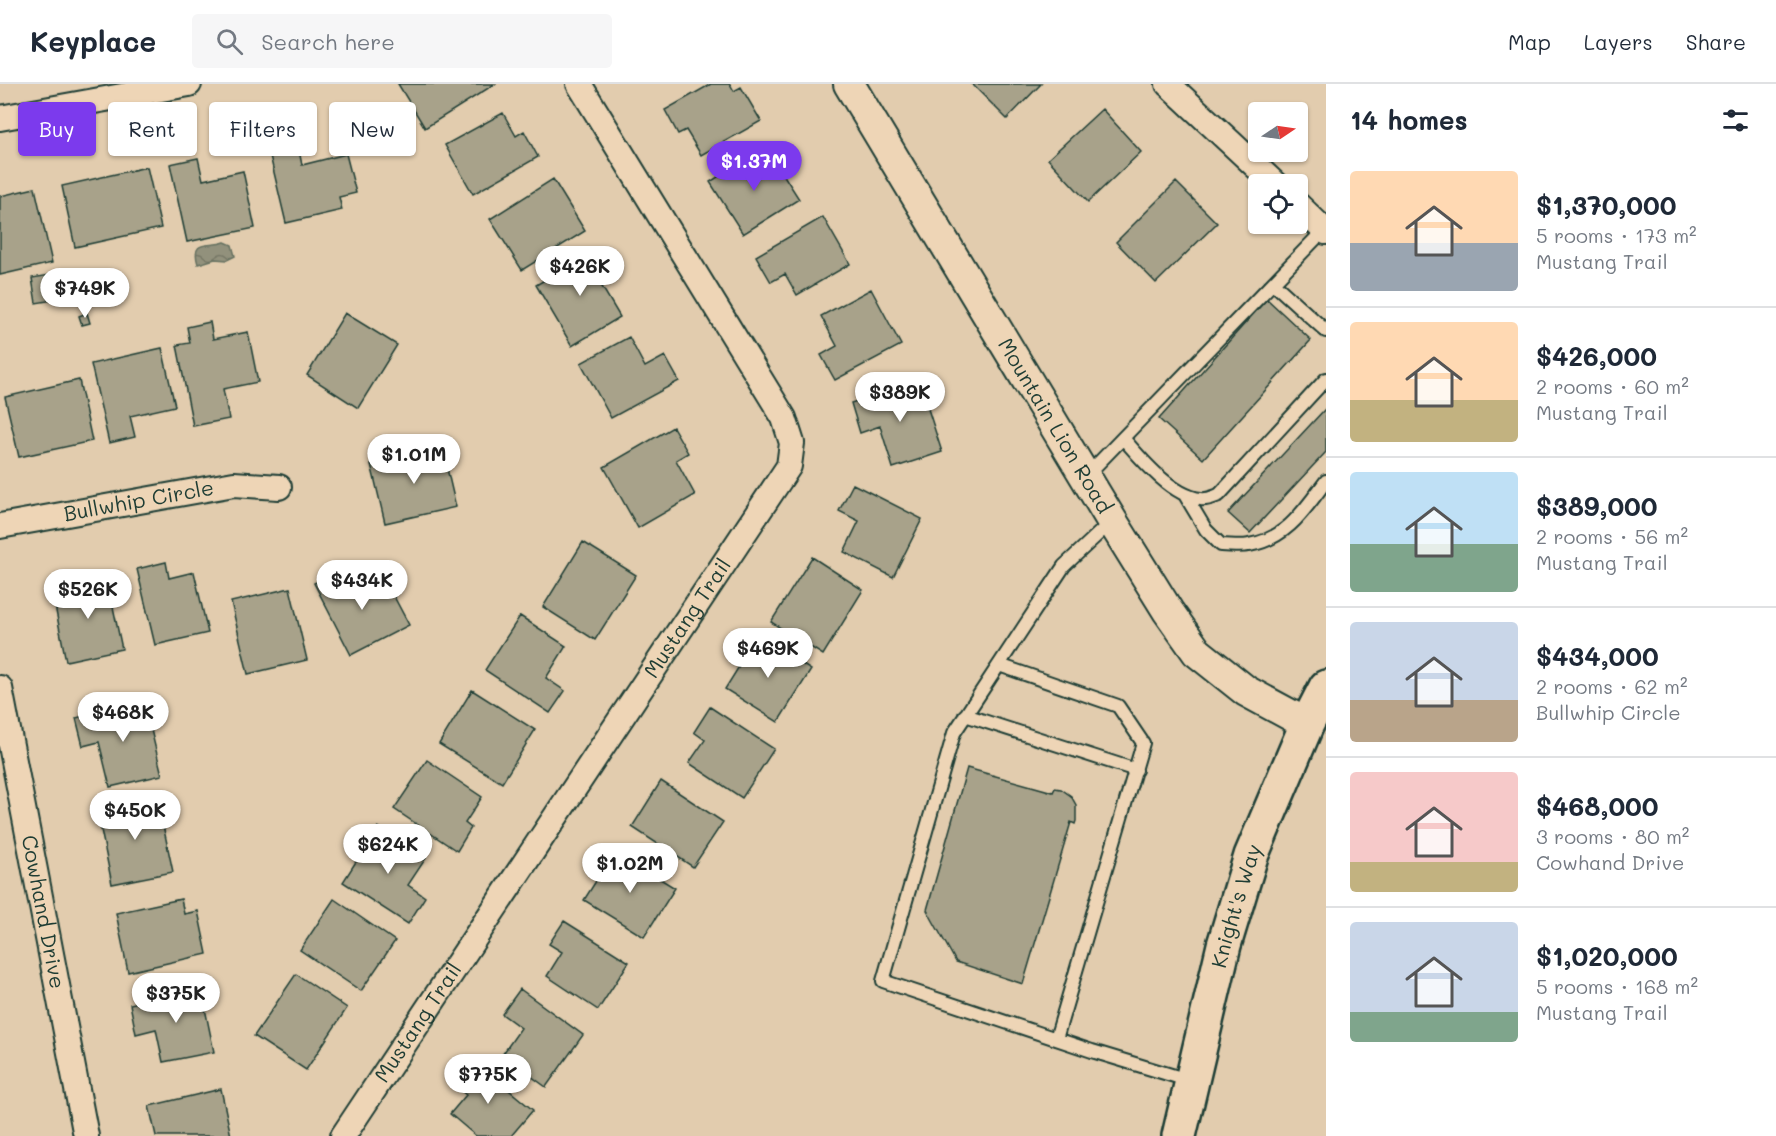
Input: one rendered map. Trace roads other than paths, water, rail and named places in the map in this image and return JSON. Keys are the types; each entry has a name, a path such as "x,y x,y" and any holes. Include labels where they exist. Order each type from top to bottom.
{"main road":[{"name":"Knight's Way","path":"1179,1136 1224,945 1251,856 1316,728 1326,687"}],"street":[{"path":"0,118 189,84"},
{"name":"Mustang Trail","path":"343,1136 789,465 792,443 784,418 579,84"},
{"name":"Mountain Lion Road","path":"849,84 1085,477 1168,611 1197,652 1246,691 1316,728"},
{"path":"1168,84 1264,174"},
{"path":"1308,215 1325,231"},
{"name":"Bullwhip Circle","path":"0,526 234,484 279,487"},
{"name":"Cowhand Drive","path":"0,688 86,1136"}],"lane":[{"path":"1085,477 1325,231"},
{"path":"1274,283 1326,331"},
{"path":"1185,495 1203,500 1219,495 1326,379"},
{"path":"1123,438 1143,462 1185,495 1206,530 1221,545 1249,546 1279,536 1298,518 1326,481"},
{"path":"1112,521 1064,566 954,733 882,981 1192,1081"},
{"path":"999,665 1118,706 1143,743 1056,1039"},
{"path":"965,715 1136,770"}],"water":[{"path":"225,242 232,245 235,256 227,260 215,259 198,264 196,256 199,247"}]}
